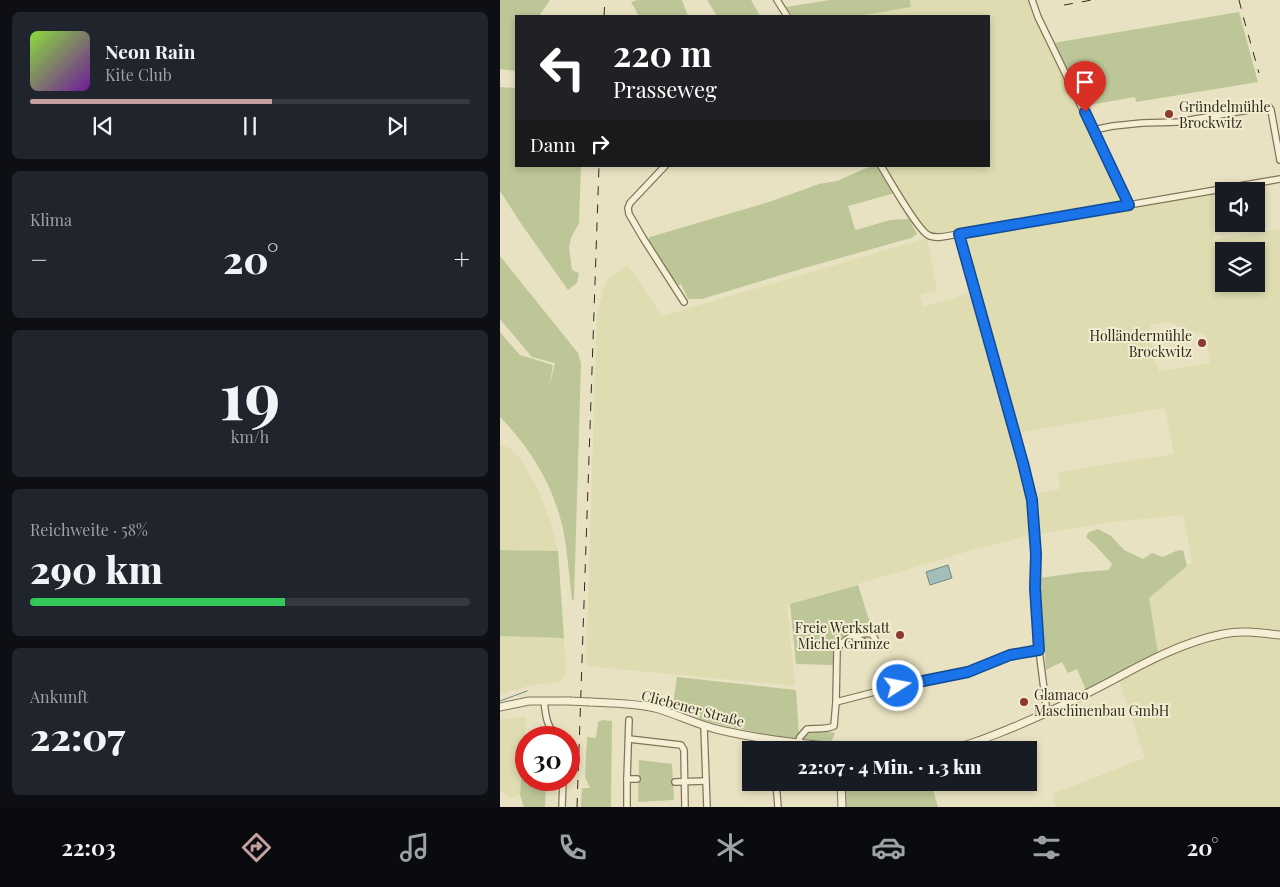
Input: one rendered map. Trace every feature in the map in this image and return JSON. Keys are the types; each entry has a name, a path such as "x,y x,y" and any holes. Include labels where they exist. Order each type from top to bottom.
{"street":[{"path":"776,0 786,15"},
{"path":"1032,0 1129,205"},
{"path":"1093,130 1142,123 1178,122 1269,107 1280,160"},
{"path":"664,167 630,203 628,208 629,214 643,238 684,302"},
{"path":"882,167 923,231 929,236 937,237 1280,178"},
{"path":"959,234 1032,500 1039,650 1047,713"},
{"path":"978,741 1047,713 1154,658 1208,638 1235,632 1280,635"},
{"path":"799,741 802,733 807,729 825,729 834,726 837,651 842,642 854,637"},
{"path":"836,702 902,685 968,672 1010,655 1039,650"},
{"path":"544,701 549,726"},
{"name":"Cliebener Straße","path":"500,707 520,703 569,701 652,708 704,727 781,741"},
{"path":"627,807 629,720"},
{"path":"704,727 707,807"},
{"path":"629,739 681,745 684,750 685,807"},
{"path":"627,780 637,780"},
{"path":"675,782 706,782"},
{"path":"562,807 563,791"},
{"path":"777,791 778,807"},
{"path":"841,791 842,807"}],"shaded area":[{"path":"910,0 1030,0 1125,203 939,234 930,232 923,227 886,167 990,167 990,15 865,15 910,7"},
{"path":"1214,192 1214,240 1280,229 1280,807 1056,807 1052,794 1145,758 1119,680 1159,660 1149,598 1192,562 1183,515 1111,522 1038,534 1034,494 1060,489 1058,472 1174,454 1165,408 1017,433 963,236","holes":["1169,322 1187,330 1206,335 1210,363 1159,371 1155,361 1150,325"]},
{"path":"927,238 937,290 920,295 923,307 973,292 1025,483 1030,509 1030,532 1022,537 787,605 795,686 586,666 597,313 606,281 628,265 661,315 665,315"},
{"path":"500,446 508,447 517,454 537,486 551,523 558,551 500,550"},
{"path":"500,636 564,638 566,673 563,678 560,682 532,685 500,695"},
{"path":"526,717 525,726 515,726 515,791 521,791 520,795 515,797 509,797 500,791 500,719"}],"green space":[{"path":"500,0 550,0 540,15 515,15 515,71 500,69"},
{"path":"638,0 682,0 688,15 638,15 631,2"},
{"path":"707,0 751,0 759,15 716,15"},
{"path":"830,0 910,0 911,7 865,15 791,15 786,7"},
{"path":"1239,12 1258,82 1136,102 1135,97 1084,106 1053,43"},
{"path":"500,87 515,88 515,167 581,167 579,223 571,238 569,247 572,270 579,273 577,283 568,290 522,225 500,191"},
{"path":"869,167 879,167 895,193 848,206 855,229 890,220 909,219 917,234 911,238 702,299 688,299 681,284 674,287 645,243 650,237 769,202 819,184 837,181"},
{"path":"500,256 578,353 581,363 574,600 572,600 564,534 555,501 532,456 500,417 500,332 520,355 553,365 549,388 555,363 532,357 500,319"},
{"path":"1098,529 1111,536 1124,550 1143,559 1152,553 1163,557 1183,550 1187,566 1149,598 1158,653 1086,690 1077,669 1068,673 1062,662 1046,670 1040,578 1109,570 1112,564 1086,537 1089,532"},
{"path":"500,550 558,551 564,638 500,636"},
{"path":"858,585 872,629 840,638 835,643 833,665 796,664 790,604"},
{"path":"677,677 796,690 799,735 796,740 761,735 704,721 673,704"},
{"path":"603,720 612,721 611,807 581,807 582,788 590,788 585,777 587,737 596,738 598,722"},
{"path":"810,730 830,730 830,732 835,733 831,741 801,740"},
{"path":"639,760 672,764 674,800 638,802"},
{"path":"520,791 546,791 545,807 524,807"},
{"path":"846,791 933,791 938,807 845,807"}],"water":[{"path":"948,565 952,578 930,585 926,572"}],"waterway":[{"path":"500,701 527,691"}],"railway":[{"path":"604,15 605,0"},
{"path":"1064,5 1092,0"},
{"path":"1239,0 1259,73"},
{"path":"577,807 599,167"}],"place":[{"name":"Gründelmühle Brockwitz","path":"1169,114"},
{"name":"Holländermühle Brockwitz","path":"1202,343"},
{"name":"Freie Werkstatt Michel Grunze","path":"900,635"},
{"name":"Glamaco Maschinenbau GmbH","path":"1024,702"}],"route":[{"path":"898,686 968,672 1010,655 1039,650 1032,500 959,234 1129,205 1085,112"}]}
